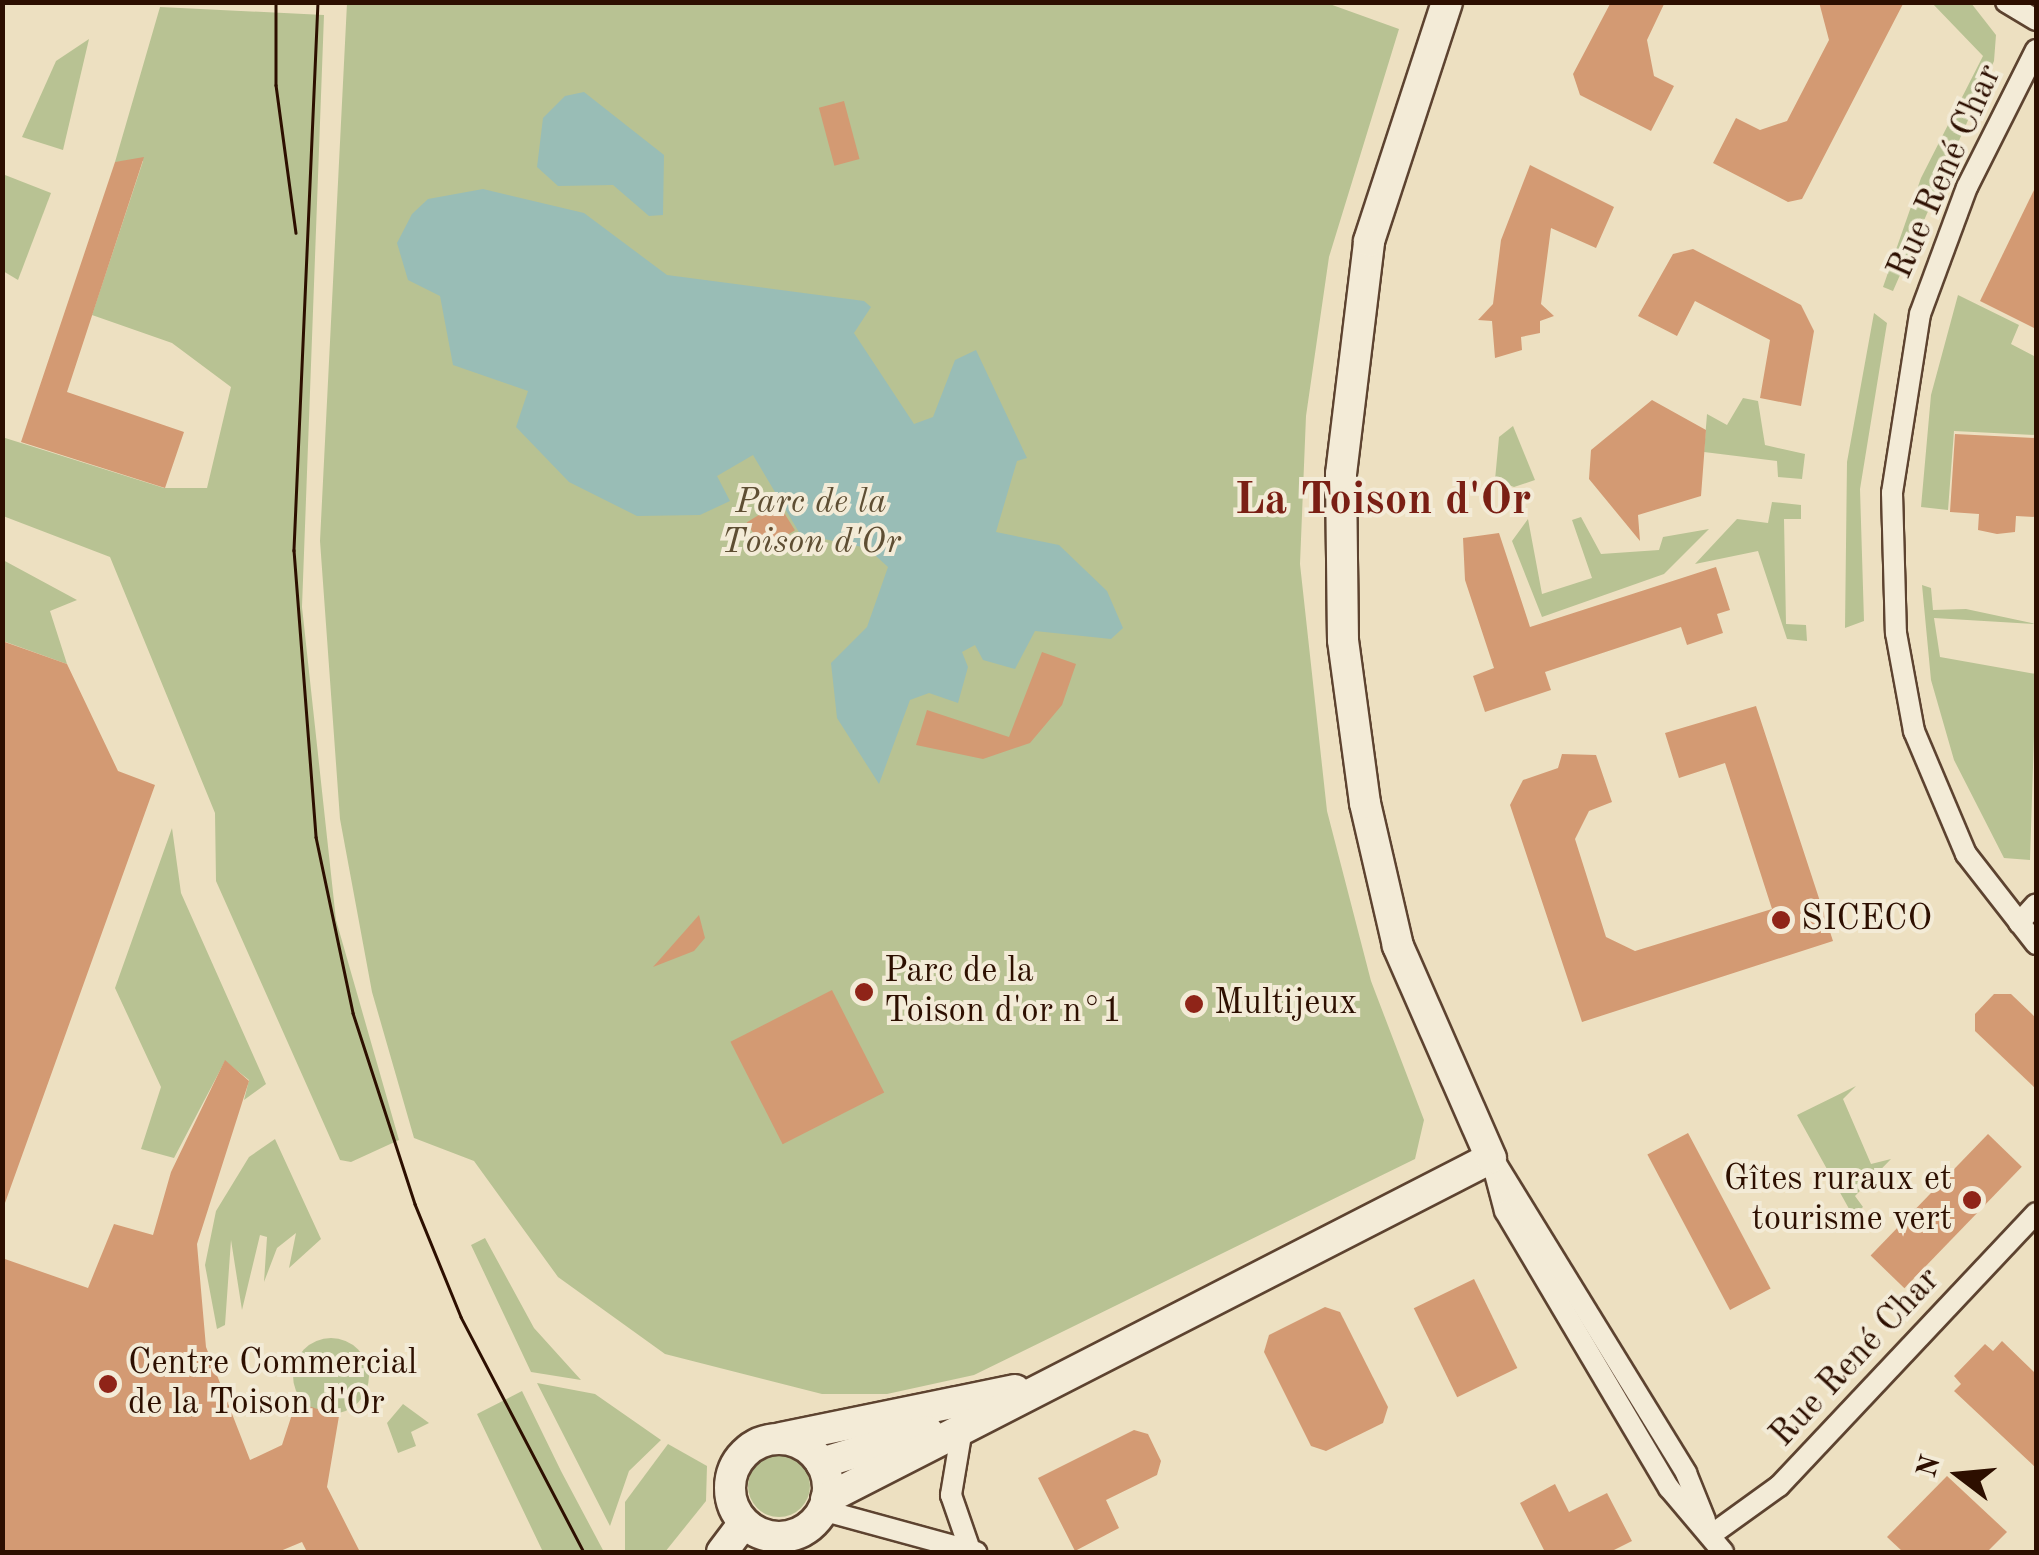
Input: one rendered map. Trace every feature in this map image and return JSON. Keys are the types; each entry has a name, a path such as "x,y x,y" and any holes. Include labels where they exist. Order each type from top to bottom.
{"street":[{"path":"1447,2 1369,240 1341,474 1343,640 1365,803 1398,946 1491,1158 1522,1195 1686,1473 1717,1544"},
{"path":"2006,2 2036,20"},
{"name":"Rue René Char","path":"2036,50 1967,186 1920,314 1892,493 1896,632 1914,731 1966,854 2036,944"},
{"path":"2019,922 2036,904"},
{"path":"744,1523 786,1537 824,1504 962,1428 1491,1158"},
{"name":"Rue René Char","path":"1717,1544 1779,1486 2036,1213"},
{"path":"744,1523 730,1477 748,1449 778,1439 1047,1384"},
{"path":"778,1439 821,1463 997,1410"},
{"path":"962,1428 950,1494 973,1550"},
{"path":"821,1463 824,1504"},
{"path":"824,1504 973,1550"},
{"path":"722,1552 744,1523"}],"green space":[{"name":"Parc de la Toison d'Or","path":"1324,2 1399,29 1329,257 1306,416 1300,564 1327,811 1371,981 1424,1120 1415,1159 974,1375 887,1394 822,1394 665,1354 558,1277 474,1161 414,1138 372,992 340,819 320,541 347,3"},
{"path":"1932,3 1971,3 1996,35 1994,61 1893,291 1883,287 1921,178 1983,56"},
{"path":"160,7 324,15 302,607 336,920 399,1140 351,1162 340,1160 216,881 215,813 110,557 3,516 2,437 164,488 207,488 231,387 172,343 92,315 143,161 115,162"},
{"path":"89,39 63,150 22,137 56,61"},
{"path":"5,175 51,193 18,280 3,271"},
{"path":"1958,295 2019,325 2011,344 2036,357 2036,435 1954,431 1948,510 1921,507 1931,395"},
{"path":"1874,313 1887,323 1860,489 1864,621 1845,628 1847,462"},
{"path":"1743,398 1758,401 1765,445 1805,454 1802,479 1778,477 1777,461 1704,452 1707,414 1727,425"},
{"path":"1513,426 1535,480 1514,487 1495,480 1499,437"},
{"path":"1772,502 1801,505 1801,519 1784,519 1786,624 1806,625 1807,641 1787,639 1758,551 1695,564 1737,519 1768,523"},
{"path":"1581,517 1601,554 1659,550 1663,537 1709,529 1664,574 1542,617 1512,541 1528,519 1542,594 1592,578 1572,520"},
{"path":"3,560 77,600 50,611 67,664 3,641"},
{"path":"1922,585 1931,588 1933,610 1966,609 2036,624 1934,618 1940,657 2036,674 2030,860 2004,858 1954,760 1931,680"},
{"path":"172,828 181,893 266,1084 244,1100 249,1080 225,1061 174,1158 141,1149 161,1087 115,988"},
{"path":"1856,1086 1843,1099 1871,1164 1891,1159 1855,1196 1863,1207 1853,1216 1797,1115"},
{"path":"275,1139 321,1239 289,1268 296,1233 277,1248 264,1282 267,1237 260,1235 242,1310 231,1240 225,1325 217,1329 205,1265 216,1211 249,1157"},
{"path":"485,1238 534,1328 581,1380 531,1372 471,1245"},
{"path":"331,1338 358,1349 369,1376 358,1403 331,1414 304,1403 293,1376 304,1349"},
{"path":"537,1383 595,1394 661,1440 629,1471 610,1526"},
{"path":"522,1391 604,1552 543,1552 477,1414"},
{"path":"403,1404 429,1423 411,1432 416,1446 398,1453 387,1423"},
{"path":"668,1444 707,1466 706,1501 665,1552 625,1552 625,1502"},
{"path":"779,1455 801,1464 810,1486 801,1508 779,1517 757,1508 748,1486 757,1464"}],"water":[{"path":"584,92 664,155 663,215 649,216 613,185 558,186 537,167 543,118 565,96"},
{"path":"483,189 584,213 667,275 864,301 871,307 854,333 914,424 933,417 955,360 976,350 1027,458 1017,461 996,532 1059,545 1107,591 1123,628 1111,639 1035,631 1015,669 983,660 975,645 962,652 968,667 958,703 929,693 910,700 879,784 837,718 831,663 867,627 888,567 867,548 800,534 753,455 717,476 730,501 700,515 637,516 569,482 516,427 528,391 453,365 440,296 408,280 397,243 412,214 428,199"}],"building":[{"path":"1611,2 1665,2 1647,40 1654,76 1674,86 1651,131 1580,95 1573,74"},
{"path":"1819,2 1904,2 1802,199 1788,202 1713,163 1736,118 1760,130 1787,121 1829,40"},
{"path":"844,101 860,159 834,166 819,108"},
{"path":"144,157 67,392 184,432 165,488 21,442 115,162"},
{"path":"1530,165 1614,207 1596,248 1551,228 1541,304 1554,316 1540,321 1540,333 1521,337 1522,350 1495,358 1492,321 1478,320 1493,304 1501,240"},
{"path":"2036,186 2036,329 1980,301"},
{"path":"1693,249 1801,305 1814,331 1801,406 1760,398 1770,340 1695,301 1677,336 1638,316 1673,254"},
{"path":"1652,400 1706,430 1701,496 1638,515 1640,541 1589,479 1591,450"},
{"path":"1955,434 2036,438 2036,517 2016,516 2015,532 1997,534 1978,530 1979,514 1950,512"},
{"path":"778,503 795,530 764,550 747,523"},
{"path":"1499,533 1530,627 1716,567 1730,610 1717,614 1723,633 1687,645 1681,627 1545,672 1551,690 1485,712 1473,676 1494,668 1465,580 1463,538"},
{"path":"2,641 67,664 118,771 155,785 5,1203"},
{"path":"1042,652 1076,664 1062,705 1030,743 983,759 916,745 927,710 1009,737"},
{"path":"1756,706 1833,941 1582,1022 1510,805 1523,780 1558,768 1562,754 1596,755 1612,802 1589,811 1575,839 1606,937 1635,951 1772,909 1725,763 1679,778 1665,733"},
{"path":"699,915 705,938 694,951 653,967"},
{"path":"832,990 884,1092 783,1144 730,1042"},
{"path":"1994,994 2011,994 2036,1018 2036,1089 1975,1031 1975,1014"},
{"name":"Centre Commercial de la Toison d'Or","path":"225,1060 249,1081 197,1244 206,1347 250,1460 282,1445 296,1402 339,1416 327,1487 360,1552 307,1552 302,1542 278,1552 2,1552 2,1258 88,1288 114,1224 153,1235 171,1172"},
{"path":"1688,1133 1771,1288 1730,1310 1647,1155"},
{"path":"1988,1134 2022,1167 1904,1288 1871,1256"},
{"path":"1474,1279 1517,1368 1457,1397 1414,1308"},
{"path":"1325,1307 1340,1312 1388,1407 1383,1423 1326,1451 1311,1446 1264,1352 1269,1335"},
{"path":"2002,1341 2036,1374 2036,1468 1954,1391 1961,1384 1954,1376 1985,1344 1993,1351"},
{"path":"1134,1430 1148,1434 1161,1461 1157,1475 1106,1500 1119,1528 1075,1551 1038,1478"},
{"path":"1947,1476 2007,1532 1987,1552 1903,1552 1887,1537"},
{"path":"1555,1484 1569,1512 1607,1493 1632,1541 1610,1552 1545,1552 1520,1503"}],"tram line":[{"path":"276,2 276,85 296,233"},
{"path":"318,2 294,550 316,837 353,1013 415,1204 461,1317 584,1552"}],"place":[{"name":"SICECO","path":"1781,920"},
{"name":"Parc de la Toison d'or n°1","path":"864,992"},
{"name":"Multijeux","path":"1194,1004"},
{"name":"Gîtes ruraux et tourisme vert","path":"1972,1200"},
{"name":"Centre Commercial de la Toison d'Or","path":"108,1384"}],"district":[{"name":"La Toison d'Or","path":"1383,502"}]}
